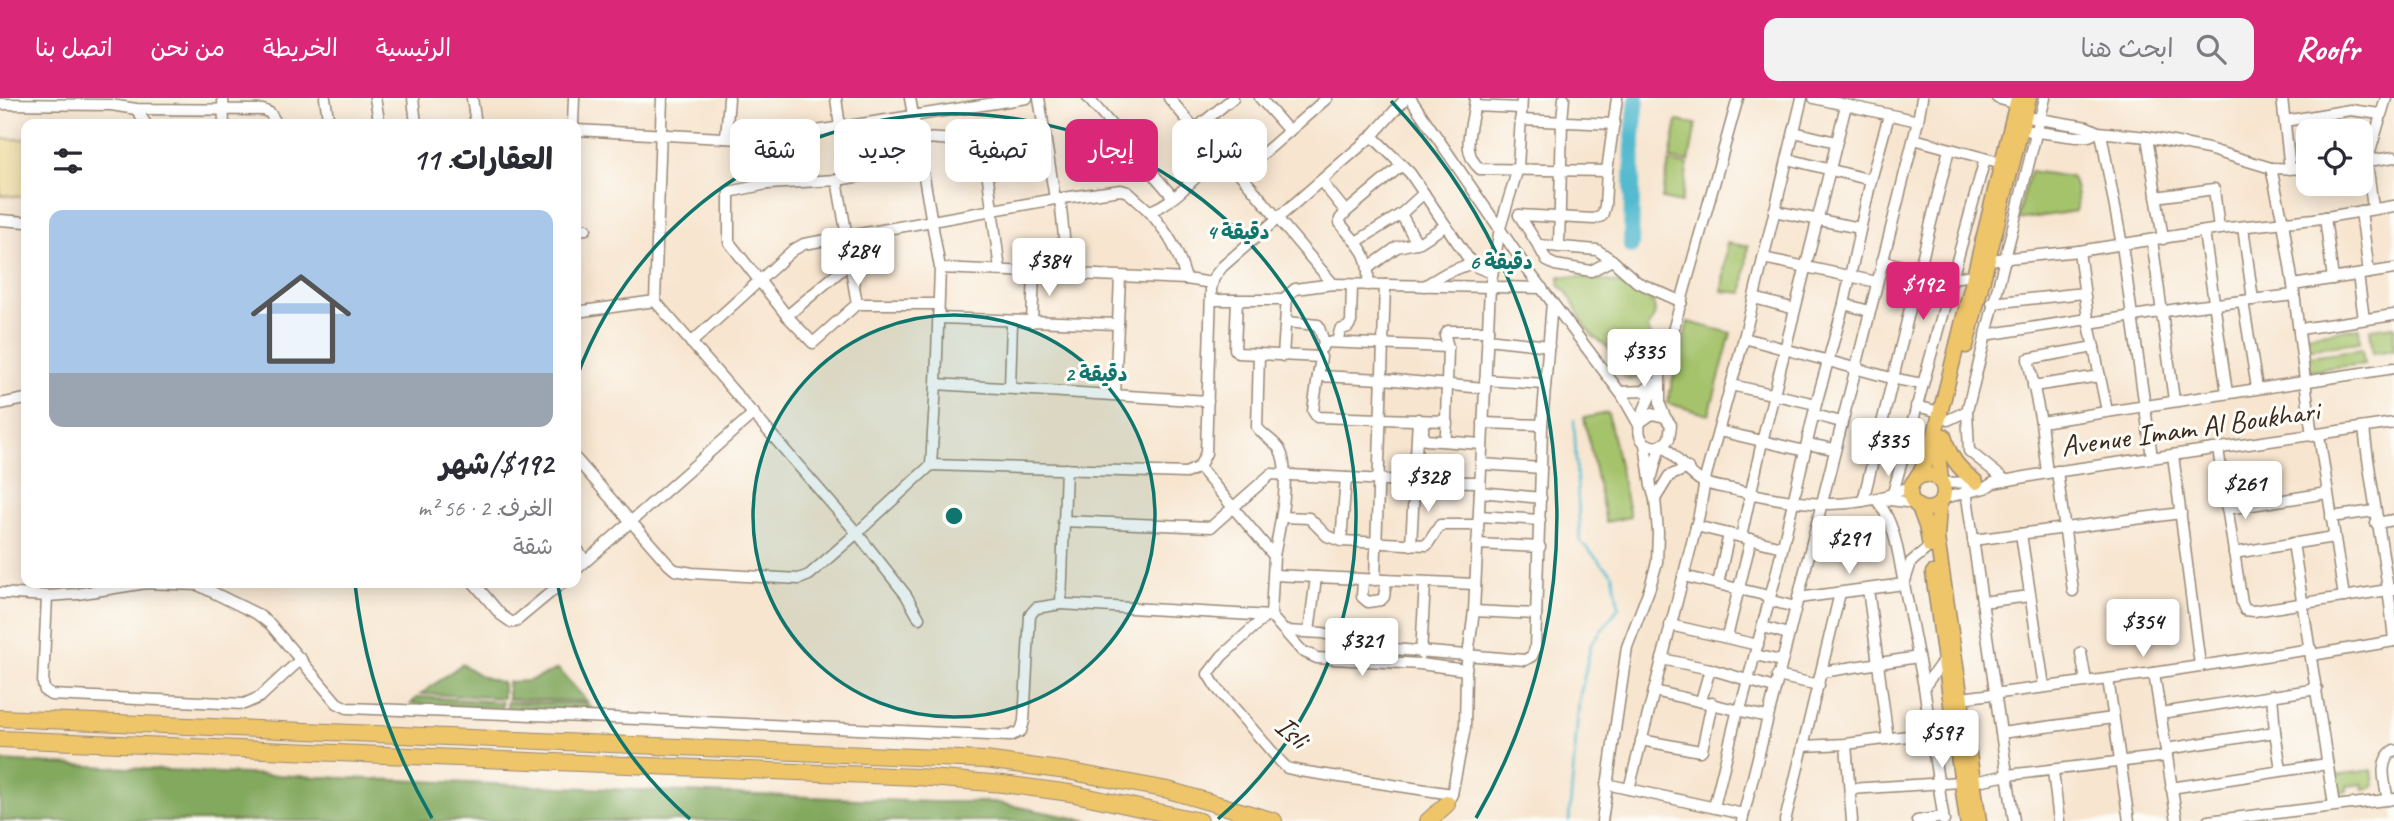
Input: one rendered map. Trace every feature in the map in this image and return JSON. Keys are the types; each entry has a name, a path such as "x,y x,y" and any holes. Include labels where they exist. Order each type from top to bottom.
{"highway":[{"path":"0,718 985,761 1068,771 1168,790 1274,821"},
{"path":"0,739 917,776 1070,793 1200,821"},
{"path":"1428,821 1450,799"},
{"path":"1444,821 1450,799"}],"main road":[{"path":"1967,821 1967,782 1937,538 1942,492 1939,456 1944,435 1944,416 1974,275 2002,163 2023,115"},
{"path":"1956,699 1945,658 1926,526 1910,495 1944,416 1989,260 2023,115"},
{"path":"1944,435 1952,459 1971,486"},
{"path":"1914,482 1929,474 1942,492"},
{"path":"1916,505 1931,509 1942,492"},
{"path":"1967,782 1979,821"}],"street":[{"path":"325,98 329,119"},
{"path":"375,98 379,119"},
{"path":"412,98 415,119"},
{"path":"472,98 475,119"},
{"path":"573,119 574,98"},
{"path":"662,98 655,301 858,533 906,595 919,618"},
{"path":"726,138 729,98"},
{"path":"836,98 839,119"},
{"path":"910,98 912,117"},
{"path":"898,119 1027,98"},
{"path":"1039,98 1058,199 1068,275"},
{"path":"1087,98 1173,197"},
{"path":"1169,98 1186,119"},
{"path":"1208,119 1233,98"},
{"path":"1260,98 1289,131"},
{"path":"1267,150 1325,98"},
{"path":"931,465 1186,473 1199,467 1206,453 1212,283 1223,266 1372,136 1408,98 1552,302 1621,393 1644,417 1665,417"},
{"path":"1559,247 1564,98"},
{"path":"1612,261 1591,271 1555,265 1548,261 1519,215 1594,219 1602,216 1617,98"},
{"path":"1602,821 1627,647 1657,562 1655,499 1645,444 1639,435 1661,375 1738,98"},
{"path":"1629,789 1802,98"},
{"path":"1814,98 1918,121"},
{"path":"1606,783 1714,807 1743,817 1914,139 1922,98"},
{"path":"2000,98 2023,115 2076,137 2100,132 2147,137 2208,149 2272,168 2296,169"},
{"path":"1999,481 1969,451 1967,411 2004,260 2023,115 2045,98"},
{"path":"2282,98 2290,169"},
{"path":"2347,98 2350,110"},
{"path":"2373,135 2386,98"},
{"path":"0,104 123,102 136,109 143,119"},
{"path":"1607,171 1518,168 1483,170 1472,160 1467,149 1475,102 1521,109 1562,121 1614,124"},
{"path":"136,109 223,104 263,110 270,113 274,119"},
{"path":"1727,637 1739,589 1751,494 1762,442 1846,105"},
{"path":"1450,799 1465,728 1466,670 1474,611 1490,288 1500,228 1518,168 1521,109"},
{"path":"2285,121 2350,110 2380,114"},
{"path":"1714,807 1763,627 1889,115"},
{"path":"581,130 730,138"},
{"path":"1794,132 1836,142"},
{"path":"2100,132 2122,245 2152,457"},
{"path":"1372,136 1402,165 1472,263 1492,273"},
{"path":"931,137 946,138 966,146 986,163 1000,270"},
{"path":"2147,137 2157,197 2163,312 2174,400"},
{"path":"1914,139 2002,163"},
{"path":"1863,501 1917,270 1949,149"},
{"path":"2373,160 2394,157"},
{"path":"1788,159 1871,180"},
{"path":"1893,494 1984,159"},
{"path":"1368,285 1366,254 1340,223 1340,219 1402,165"},
{"path":"2272,168 2300,329 2304,383 2328,493 2344,597"},
{"path":"834,180 767,184 732,190 728,195 728,239 786,316 810,343 815,343 857,304 938,304"},
{"path":"1321,181 1346,212"},
{"path":"837,182 847,237"},
{"path":"581,465 675,570 790,579 809,575 931,465 940,268 925,182"},
{"path":"1149,211 1157,209 1189,182"},
{"path":"1246,182 1333,284"},
{"path":"691,343 799,246 1058,199 1124,190 1149,211 1171,237 1186,279"},
{"path":"2157,197 2214,190 2219,229"},
{"path":"1356,242 1401,214 1424,194"},
{"path":"2364,318 2366,196"},
{"path":"1989,260 2079,251 2394,206"},
{"path":"1774,211 1860,228"},
{"path":"1401,214 1417,243"},
{"path":"2325,217 2333,279"},
{"path":"0,220 21,222"},
{"path":"1368,268 1397,247 1417,243 1445,226"},
{"path":"2243,227 2257,388"},
{"path":"2204,232 2227,393"},
{"path":"1538,245 1597,250 1637,282 1682,302"},
{"path":"2079,251 2084,293 2107,411"},
{"path":"1763,258 1877,282"},
{"path":"1882,261 1951,278 1974,275"},
{"path":"1423,287 1446,273 1472,263"},
{"path":"786,316 845,267 851,269 857,304"},
{"path":"940,268 1186,279 1212,283"},
{"path":"1984,335 2248,300 2333,279 2394,269"},
{"path":"1032,322 1034,273"},
{"path":"1115,394 1120,277"},
{"path":"1283,356 1287,300 1290,292 1295,289 1333,284 1542,288"},
{"path":"1337,342 1340,330 1348,327 1351,322 1352,285"},
{"path":"1374,580 1385,285"},
{"path":"1992,303 2084,293"},
{"path":"1754,298 1795,309"},
{"path":"1211,300 1287,300"},
{"path":"1237,300 1235,349 1238,353 1321,357"},
{"path":"581,311 655,301"},
{"path":"1286,631 1323,633 1370,647 1525,660 1532,656 1535,649 1540,547 1542,425 1552,302"},
{"path":"1844,304 1870,311"},
{"path":"2300,329 2394,315"},
{"path":"938,318 1118,324"},
{"path":"1010,388 1012,321"},
{"path":"1286,322 1318,325 1324,342 1315,416 1446,421"},
{"path":"1445,441 1448,347 1445,336 1448,331 1549,346"},
{"path":"1744,338 1922,384"},
{"path":"1324,342 1448,347"},
{"path":"2073,591 2064,527 2033,386 2030,358 2094,347"},
{"path":"1259,354 1257,427 1279,447 1285,475 1268,616"},
{"path":"2041,422 2394,368"},
{"path":"1621,393 1644,391 1661,375"},
{"path":"1651,486 1671,425 1660,405 1661,375"},
{"path":"1318,376 1448,385 1545,384"},
{"path":"2033,386 2100,376"},
{"path":"936,384 1208,401"},
{"path":"1731,385 1774,395 1841,422"},
{"path":"0,404 21,401"},
{"path":"1916,406 1944,416 1967,411"},
{"path":"581,565 754,413"},
{"path":"1420,419 1424,439 1482,444"},
{"path":"1411,545 1413,481 1420,419"},
{"path":"1483,423 1542,425"},
{"name":"Avenue Imam Al Boukhari","path":"1942,492 2052,472 2394,423"},
{"path":"1956,699 2394,641 2388,550 2375,517 2364,428"},
{"path":"1719,431 1762,442 1834,449"},
{"path":"1645,444 1665,442"},
{"path":"1665,442 1704,482 1793,503 1820,506 1876,499 1893,494 1914,482"},
{"path":"2218,449 2245,610 2254,611 2392,590"},
{"path":"2173,455 2200,665"},
{"path":"1481,464 1541,468"},
{"path":"1199,467 1274,556"},
{"path":"1655,499 1669,476 1687,467"},
{"path":"1062,604 1066,469"},
{"path":"1063,521 1207,527 1215,524 1234,508 1267,475 1274,473 1480,487 1541,499"},
{"path":"1341,541 1346,478"},
{"path":"1971,486 1973,540 2014,821"},
{"path":"2227,509 2328,493"},
{"path":"1517,519 1519,495"},
{"path":"1876,499 1916,505"},
{"path":"1876,499 1892,525 1905,584 1944,819 1917,821"},
{"path":"1973,540 2181,513"},
{"path":"1282,517 1309,518 1328,536 1341,541 1411,545 1430,543 1440,525 1517,519 1540,520"},
{"path":"2331,517 2394,520"},
{"path":"1696,526 1782,547"},
{"path":"1718,584 1729,534"},
{"path":"2021,534 2044,686"},
{"path":"2234,553 2334,537"},
{"path":"2294,543 2334,805"},
{"path":"1477,544 1540,547"},
{"path":"1905,584 1911,562 1930,545"},
{"path":"1274,575 1475,584"},
{"path":"1683,576 1796,603 1840,593 1905,584"},
{"path":"1309,632 1316,577"},
{"path":"1420,664 1424,583"},
{"path":"0,593 47,596 115,588"},
{"path":"218,588 260,616 301,659 337,703 347,708 1010,736 1021,731 1024,721 1030,615 1036,608 1062,604 1268,616 1286,631 1302,650 1317,658 1420,664 1466,670"},
{"path":"478,588 501,615 511,622 515,622 556,588"},
{"path":"1868,589 1888,739"},
{"path":"1785,821 1840,593"},
{"path":"47,596 43,684 45,691 51,695 244,704 255,701 301,659"},
{"path":"1982,602 2030,596"},
{"path":"1474,611 1536,614"},
{"name":"Isli","path":"1268,616 1222,656 1208,674 1216,687 1280,761 1287,768 1300,771 1450,799"},
{"path":"1670,625 1727,637 1781,661"},
{"path":"1763,627 1788,634"},
{"path":"2081,653 2086,681"},
{"path":"1822,672 1918,657"},
{"path":"1924,687 1945,658"},
{"path":"1662,659 1710,668 1774,688"},
{"path":"1642,740 1702,750 1710,668"},
{"path":"2154,673 2177,821"},
{"path":"1777,676 1819,685"},
{"path":"2108,679 2129,821"},
{"path":"2161,713 2317,688"},
{"path":"1654,691 1767,717"},
{"path":"2272,695 2274,733 2281,769"},
{"path":"2001,733 2113,718"},
{"path":"1803,746 1846,744 1931,733"},
{"path":"1850,789 1967,782 2053,771 2274,733"},
{"path":"1846,744 1852,821"},
{"path":"2208,821 2391,800 2383,765 2387,754 2394,750"},
{"path":"2171,788 2327,764"},
{"path":"2053,771 2059,821"}],"green space":[{"path":"1677,121 1696,124 1689,162 1670,159"},
{"path":"1669,162 1688,165 1681,203 1662,199"},
{"path":"2030,171 2071,177 2076,194 2076,211 2017,220"},
{"path":"1727,243 1748,246 1743,293 1722,291"},
{"path":"1560,276 1607,281 1641,292 1652,301 1655,313 1648,328 1652,341 1639,377 1629,380 1622,374 1609,349 1587,329 1569,296 1559,285"},
{"path":"1688,322 1731,333 1709,415 1667,403"},
{"path":"2394,326 2394,350 2373,353 2370,329"},
{"path":"2359,328 2360,342 2307,349 2305,335"},
{"path":"2362,349 2364,364 2310,370 2308,356"},
{"path":"1608,413 1630,517 1606,522 1584,418"},
{"path":"462,664 483,677 503,683 503,698 421,694"},
{"path":"558,669 587,701 508,699 508,682 529,681"},
{"path":"417,697 502,702 502,708 411,704"},
{"path":"507,702 587,703 595,712 507,708"},
{"path":"0,761 221,773 931,802 993,802 1090,821 0,821"},
{"path":"2372,770 2374,787 2364,789 2363,784 2347,786 2347,791 2337,793 2334,775"}],"sand":[{"path":"0,139 21,139 21,197 0,195"}],"waterway":[{"path":"1631,246 1633,137 1637,98"},
{"path":"1569,821 1579,701 1591,644 1619,607 1613,575 1580,541 1574,420"}]}
